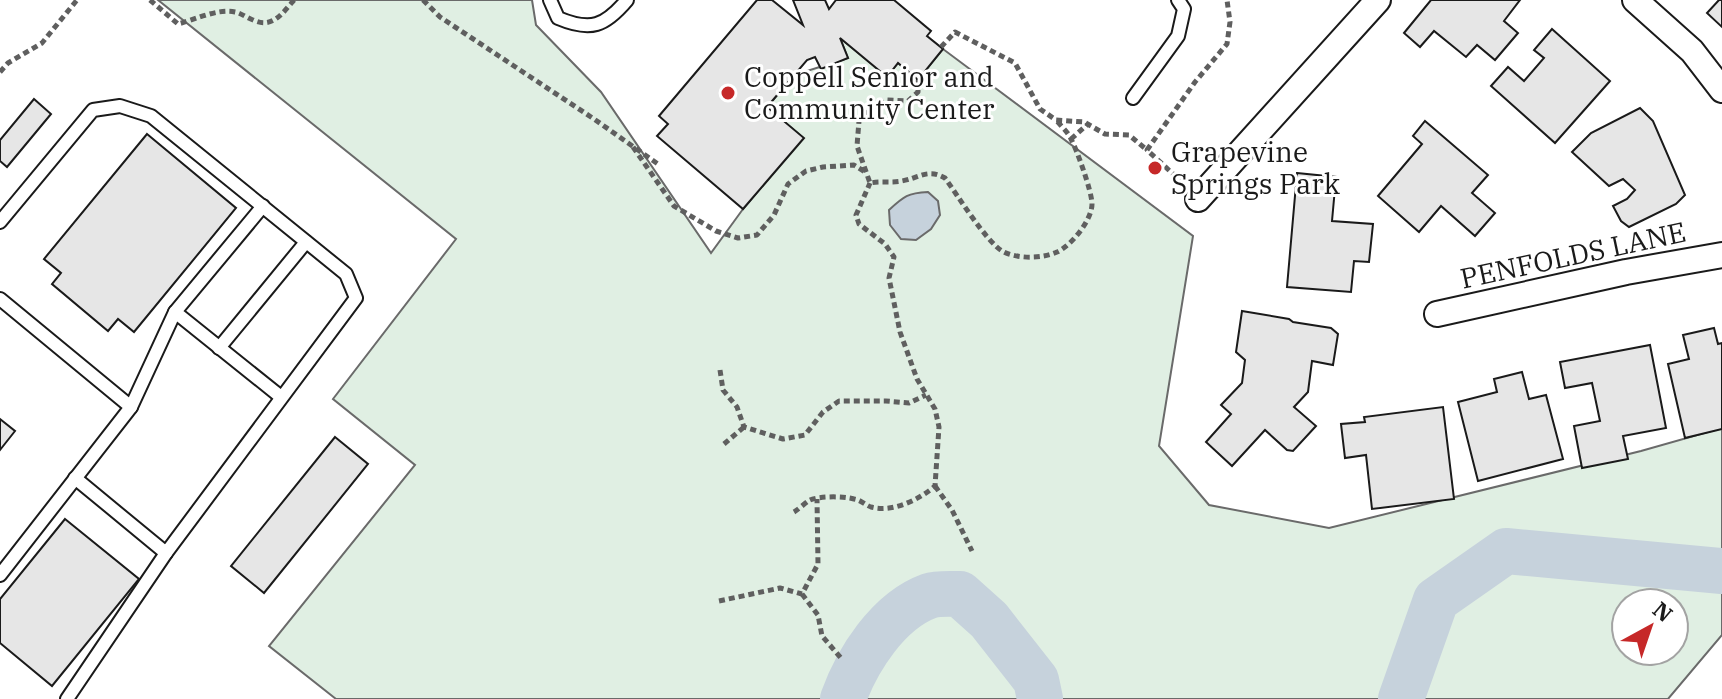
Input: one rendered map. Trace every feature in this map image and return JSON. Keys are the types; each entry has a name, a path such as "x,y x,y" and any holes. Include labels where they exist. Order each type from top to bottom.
{"street":[{"path":"1198,199 1378,0"},
{"path":"1635,0 1692,51 1722,90"},
{"name":"PENFOLDS LANE","path":"1437,314 1626,272 1722,255"}],"lane":[{"path":"550,0 558,18 588,25 601,24 627,0"},
{"path":"1133,98 1178,36 1184,9 1178,0"},
{"path":"0,222 93,110 120,106 151,116 263,206 346,274 356,298 166,553 67,699"},
{"path":"0,575 131,407 175,312 263,206"},
{"path":"219,348 306,242"},
{"path":"0,299 131,407"},
{"path":"175,312 281,397"},
{"path":"75,478 166,553"}],"path":[{"path":"0,72 8,63 42,43 77,0"},
{"path":"150,0 178,24 234,11 261,24 270,23 280,16 294,0"},
{"path":"423,0 440,17 658,164"},
{"path":"1147,150 1195,82 1227,44 1230,22 1227,0"},
{"path":"870,183 901,181 924,173 937,173 945,178 993,244 1005,253 1021,257 1057,252 1073,239 1090,215 1091,194 1071,139 1056,120 1040,109 1015,63 955,32 941,47"},
{"path":"918,80 918,92 908,101 886,100 870,106 859,121 857,146 870,183 856,215 859,224 885,244 894,257 889,278 900,332 917,379 935,409 939,427 935,486 952,510 972,551"},
{"path":"1056,120 1084,122 1105,134 1129,135 1198,199"},
{"path":"1071,139 1088,124"},
{"path":"633,147 674,206 716,231 738,238 757,235 774,215 788,184 806,171 854,165 866,173"},
{"path":"720,370 723,390 737,407 744,427"},
{"path":"744,427 783,439 805,435 823,412 839,401 909,403 926,395"},
{"path":"724,444 744,427"},
{"path":"794,512 810,500 842,497 858,499 870,507 907,504 923,497 935,486"},
{"path":"802,594 818,564 817,499"},
{"path":"719,601 780,588 802,594 818,615 822,636 841,658"}],"green space":[{"path":"158,0 532,0 536,25 601,92 711,253 743,209 803,138 767,107 794,75 848,58 840,38 887,76 898,63 918,79 943,49 1193,236 1159,446 1209,505 1329,528 1722,428 1722,635 1668,699 336,699 269,646 415,465 333,399 456,239"}],"shaded area":[{"path":"928,192 938,201 940,215 931,229 916,240 901,239 890,225 889,210 907,196"}],"building":[{"name":"Coppell Senior and Community Center","path":"757,0 772,0 803,25 793,0 825,0 829,9 836,0 894,0 931,31 927,36 943,49 918,80 898,63 887,77 840,38 848,58 821,69 815,57 807,60 767,107 804,138 743,209 657,136 668,124 659,116"},
{"path":"1431,0 1520,0 1504,21 1518,33 1495,60 1477,45 1466,57 1434,31 1420,47 1404,33"},
{"path":"1722,0 1722,27 1707,13"},
{"path":"1552,29 1610,81 1555,143 1491,86 1508,67 1524,81 1544,58 1534,50"},
{"path":"34,99 51,114 7,167 0,161 0,140"},
{"path":"1640,108 1653,121 1685,195 1676,204 1629,227 1621,221 1613,206 1627,199 1635,190 1623,179 1609,186 1572,152 1591,133"},
{"path":"1425,121 1488,175 1472,193 1495,213 1475,236 1441,206 1419,232 1378,196 1422,144 1413,136"},
{"path":"147,134 236,208 134,332 118,319 108,331 52,284 61,273 44,259"},
{"path":"1297,173 1336,177 1332,221 1373,224 1369,262 1354,261 1351,292 1287,287"},
{"path":"1242,311 1331,328 1338,334 1333,365 1312,361 1308,392 1294,407 1316,426 1293,451 1287,450 1265,430 1232,466 1206,442 1231,414 1221,405 1242,383 1245,360 1236,352"},
{"path":"1714,328 1718,344 1722,343 1722,429 1685,438 1668,364 1689,359 1683,335"},
{"path":"1650,345 1666,428 1623,436 1628,459 1582,468 1574,426 1600,421 1592,383 1565,388 1560,362"},
{"path":"1522,372 1529,399 1546,395 1563,459 1478,481 1458,402 1497,392 1494,379"},
{"path":"1443,407 1454,499 1372,509 1366,455 1345,458 1341,424 1365,422 1364,417"},
{"path":"0,419 15,431 0,450"},
{"path":"335,437 368,464 264,593 231,566"},
{"path":"65,519 139,579 52,686 0,643 0,599"}],"waterway":[{"path":"1401,699 1436,600 1506,551 1722,571"},
{"path":"843,699 866,653 887,625 914,603 936,594 960,594 989,620 1036,680 1040,699"}],"place":[{"name":"Coppell Senior and Community Center","path":"728,93"},
{"name":"Grapevine Springs Park","path":"1155,168"}]}
